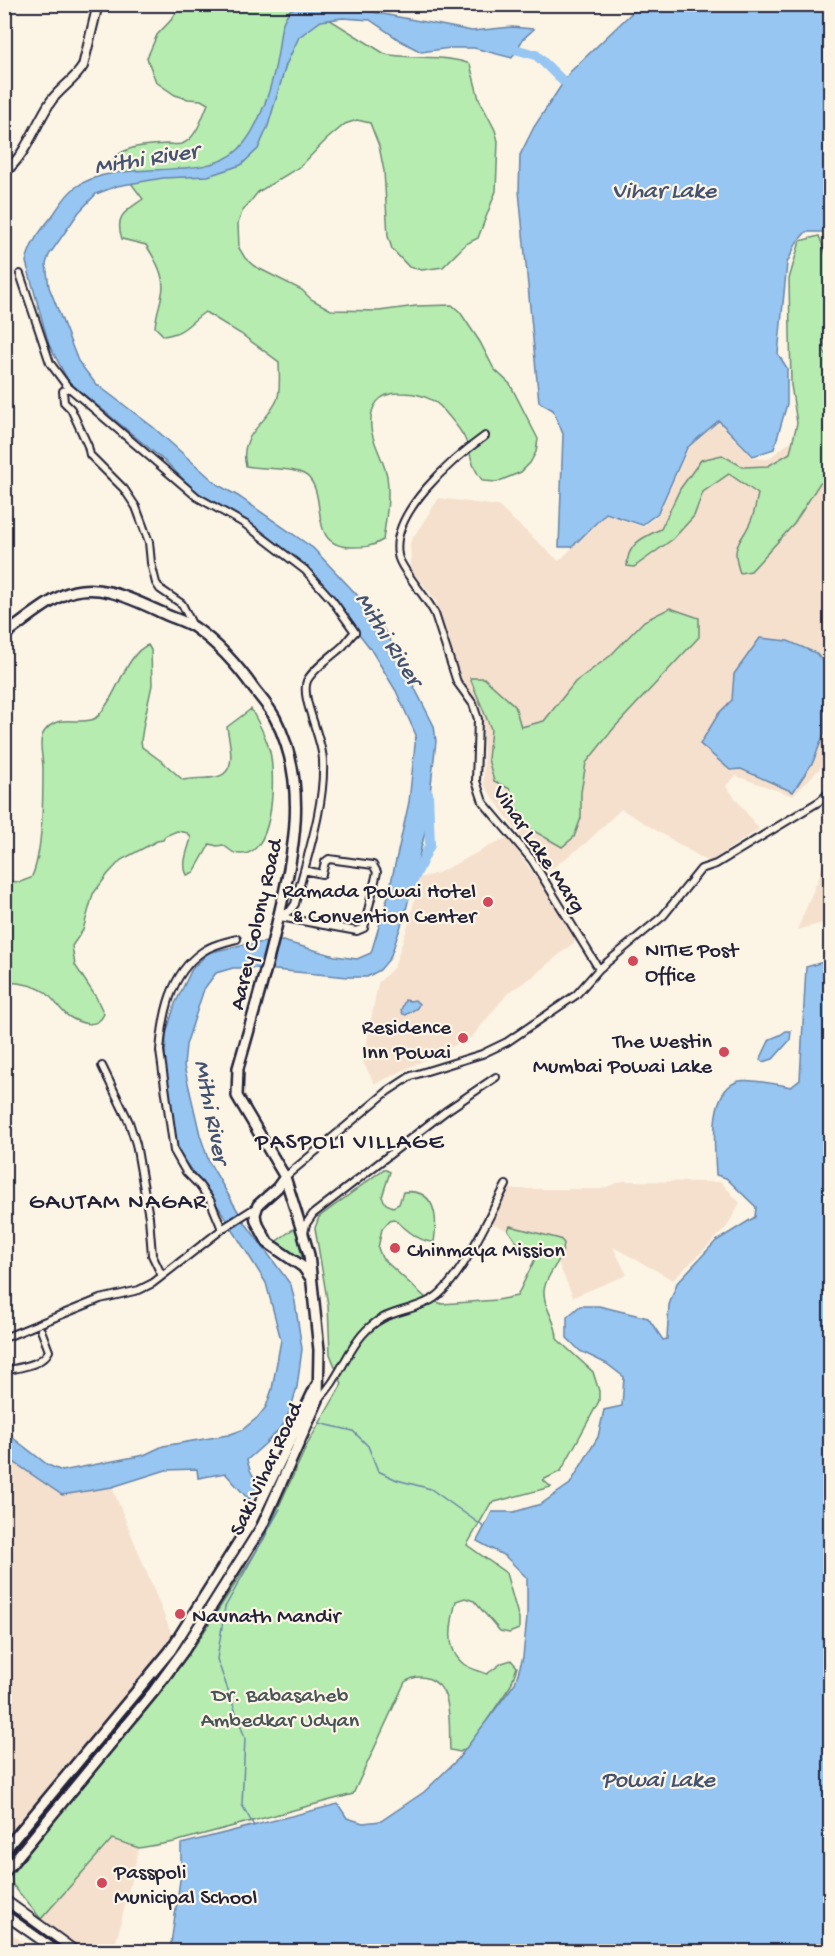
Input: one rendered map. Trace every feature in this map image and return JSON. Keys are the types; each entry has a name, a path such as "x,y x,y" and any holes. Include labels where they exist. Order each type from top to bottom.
{"main road":[{"name":"Aarey Colony Road","path":"4,635 62,595 82,590 105,590 128,597 193,627 224,652 249,681 275,718 286,747 295,784 296,822 291,864 279,916 238,1068 237,1096 285,1177 303,1234 312,1281 319,1356 318,1384"},
{"path":"285,1177 277,1188 258,1205 255,1214 256,1221 268,1243 303,1267 312,1281"},
{"name":"Saki Vihar Road","path":"4,1873 154,1691 184,1650 262,1526 318,1384"},
{"name":"Saki Vihar Road","path":"4,1851 170,1651 240,1540 313,1399"},
{"path":"263,1496 273,1501"},
{"path":"240,1540 249,1546"},
{"path":"26,1824 36,1833"}],"street":[{"path":"4,173 25,150 51,102 78,75 83,66 98,5"},
{"path":"20,274 50,363 69,388 197,496 245,524 305,570 332,600 354,632 345,644 308,679 306,684 309,711 322,745 324,762 322,788 315,828 295,904 290,911 279,916"},
{"path":"69,388 63,392 64,402 70,409 90,455 124,489 136,507 149,542 156,583 160,589 182,604 193,627"},
{"name":"Vihar Lake Marg","path":"485,436 464,451 419,497 401,526 397,544 398,557 430,604 457,682 476,710 478,720 477,781 483,802 532,860 599,969"},
{"path":"285,1177 388,1091 411,1076 483,1054 507,1042 576,995 599,969 663,916 701,869 716,864 831,792"},
{"path":"279,916 357,931 364,928 377,872 373,866 329,859 325,862 322,874 304,870"},
{"path":"223,1228 210,1200 186,1172 174,1151 160,1051 161,1034 172,989 180,975 202,951 222,942 237,939"},
{"path":"102,1066 129,1122 136,1144 150,1217 152,1255 162,1276"},
{"path":"303,1234 313,1214 446,1111 496,1077"},
{"path":"313,1399 330,1388 361,1335 380,1317 431,1300 442,1291 458,1273 506,1185"},
{"path":"4,1338 100,1299 139,1290 162,1276 223,1228 258,1205"},
{"path":"4,1371 38,1362 46,1357 49,1351 41,1330"},
{"path":"4,1899 77,1952"},
{"path":"4,1914 58,1952"}],"shaded area":[{"path":"830,402 830,762 828,760 793,796 736,776 726,786 759,829 711,861 705,860 621,809 586,843 546,873 484,785 483,714 462,681 435,599 411,570 410,542 439,498 498,506 559,561 606,514 643,527 659,514 688,449 718,422 753,458 768,459 795,438"},
{"path":"507,837 557,906 577,940 531,978 508,993 472,1037 375,1084 363,1063 378,983 394,967 410,920 419,878 438,873"},
{"path":"830,850 830,921 797,930"},
{"path":"623,1181 721,1182 740,1203 726,1228 673,1280 613,1247 627,1275 573,1297 553,1251 491,1223 508,1189 601,1189"},
{"path":"5,1456 62,1495 112,1487 173,1637 5,1841"},
{"name":"Passpoli Municipal School","path":"112,1838 139,1848 114,1951 83,1951 41,1919"},
{"path":"5,1928 33,1951 5,1951"}],"green space":[{"path":"181,5 314,5 319,13 385,54 450,59 470,64 479,99 495,130 498,141 496,191 478,238 466,244 443,267 422,270 409,267 392,249 388,236 384,171 379,146 370,123 357,120 345,124 301,166 258,192 242,212 238,223 239,248 254,266 302,290 311,299 331,310 379,311 416,306 452,305 460,312 480,342 494,369 510,384 538,439 536,452 521,472 497,482 483,481 475,469 463,435 440,406 427,397 417,394 387,395 377,402 371,420 372,433 388,484 383,540 368,546 352,547 338,545 329,539 321,521 314,487 304,474 289,470 246,466 245,455 249,438 277,400 279,362 241,334 205,312 182,330 164,336 155,327 163,288 159,268 146,245 122,239 120,231 123,214 143,199 113,159 125,151 138,147 180,144 187,141 198,127 208,104 201,100 175,95 156,82 147,58 157,35"},
{"path":"819,236 828,259 824,350 830,362 830,479 819,484 794,524 751,571 740,573 736,555 738,543 753,515 758,494 729,474 703,492 694,516 673,539 634,567 627,566 633,546 661,529 680,489 701,460 722,455 743,467 768,466 790,453 797,423 791,385 789,279 800,241"},
{"path":"670,608 699,618 699,637 614,728 586,763 581,792 581,818 574,837 562,847 532,830 515,807 510,789 494,781 488,759 491,729 470,678 484,678 515,706 521,727 544,721 575,682 610,656 644,621"},
{"path":"148,645 151,650 152,685 144,722 142,747 183,780 216,777 228,770 230,763 227,727 251,709 266,740 272,763 270,815 258,845 248,853 234,853 223,845 210,844 194,872 187,875 185,862 191,838 188,833 177,831 121,860 108,874 93,894 83,930 72,946 75,965 104,1014 97,1022 88,1024 68,1016 40,989 25,984 5,982 5,881 20,882 31,878 35,868 42,825 41,745 44,732 49,726 60,721 84,721 96,718 107,704 130,662"},
{"name":"Dr. Babasaheb Ambedkar Udyan","path":"384,1169 390,1172 382,1197 386,1204 393,1207 399,1204 403,1192 414,1192 428,1199 435,1214 434,1242 417,1237 394,1219 382,1229 378,1248 382,1258 426,1298 442,1304 497,1300 517,1296 535,1259 533,1251 517,1243 508,1230 510,1226 560,1239 564,1243 561,1255 545,1284 544,1297 555,1326 557,1339 593,1372 599,1391 599,1401 561,1471 543,1480 551,1487 491,1503 467,1545 506,1573 519,1619 519,1629 509,1633 500,1631 474,1601 465,1598 456,1601 451,1627 452,1644 458,1659 465,1665 487,1674 502,1663 511,1660 517,1667 511,1685 469,1747 460,1752 450,1750 449,1711 443,1691 429,1679 417,1677 411,1679 405,1682 353,1794 174,1842 139,1848 112,1839 41,1919 12,1884 10,1862 24,1843 147,1708 196,1644 264,1539 307,1445 342,1384 330,1354 328,1305 315,1228 319,1217"},
{"path":"296,1227 303,1263 274,1243"}],"water":[{"name":"Vihar Lake","path":"640,5 830,5 830,238 828,232 806,232 797,242 787,263 778,354 787,368 787,404 774,449 753,456 719,421 687,448 658,513 642,525 606,513 572,547 559,547 563,434 553,410 539,402 519,191 520,155 534,127 570,72"},
{"path":"309,7 367,11 472,31 512,27 534,29 523,39 512,58 474,48 450,48 421,52 370,20 343,18 321,21 299,37 286,65 268,126 258,149 241,165 208,176 163,178 117,186 96,194 79,212 49,255 46,264 49,287 78,361 95,383 153,427 218,485 238,496 313,548 359,597 387,634 434,726 436,741 426,828 405,914 390,958 380,970 367,977 254,968 233,968 216,973 204,989 186,1045 184,1066 200,1135 209,1162 243,1220 291,1285 295,1302 302,1349 297,1387 283,1425 247,1460 258,1485 249,1500 225,1473 198,1478 197,1469 166,1470 112,1487 62,1495 5,1456 4,1431 48,1465 62,1471 144,1455 163,1446 228,1435 242,1430 266,1407 272,1389 281,1340 266,1283 207,1189 184,1161 177,1147 171,1121 165,1062 166,1034 175,1004 192,969 208,953 245,944 283,941 335,956 357,959 371,953 388,896 409,802 416,735 396,691 370,648 306,566 243,520 199,495 167,463 69,382 49,345 26,262 36,237 66,196 76,187 94,178 114,173 205,165 224,159 239,149 254,128 265,103 273,77 284,20 291,9"},
{"path":"760,638 788,641 816,653 824,663 824,734 813,762 793,792 741,769 730,770 700,744 719,713 732,700 734,674"},
{"name":"Powai Lake","path":"830,960 830,1951 170,1951 181,1873 181,1844 338,1804 347,1818 363,1823 381,1821 424,1792 458,1759 515,1683 523,1657 527,1617 527,1578 505,1556 477,1541 492,1512 514,1512 541,1504 570,1484 598,1437 604,1410 622,1406 624,1377 607,1364 580,1351 567,1338 567,1317 580,1306 599,1306 648,1318 663,1340 667,1339 669,1305 677,1283 716,1241 755,1217 756,1207 726,1178 716,1175 715,1122 722,1096 729,1087 739,1081 757,1081 791,1087 800,1080 806,967"},
{"path":"405,1000 415,1000 419,1004 406,1015 401,1010"},
{"path":"791,1031 790,1040 773,1059 763,1062 760,1060 770,1039"}],"waterway":[{"name":"Mithi River","path":"504,46 536,55 563,81"},
{"name":"Mithi River","path":"405,897 430,845 428,793"},
{"path":"319,1423 353,1431 368,1446 378,1471 397,1480 431,1489 484,1527"},
{"path":"254,1826 242,1805 245,1738 217,1659 225,1607 280,1509"}],"place":[{"name":"Ramada Powai Hotel & Convention Center","path":"488,902"},
{"name":"NITIE Post Office","path":"633,961"},
{"name":"Residence Inn Powai","path":"463,1038"},
{"name":"The Westin Mumbai Powai Lake","path":"724,1052"},
{"name":"Chinmaya Mission","path":"395,1248"},
{"name":"Navnath Mandir","path":"180,1614"},
{"name":"Passpoli Municipal School","path":"102,1883"}],"district":[{"name":"PASPOLI VILLAGE","path":"350,1140"},
{"name":"GAUTAM NAGAR","path":"118,1200"}]}
